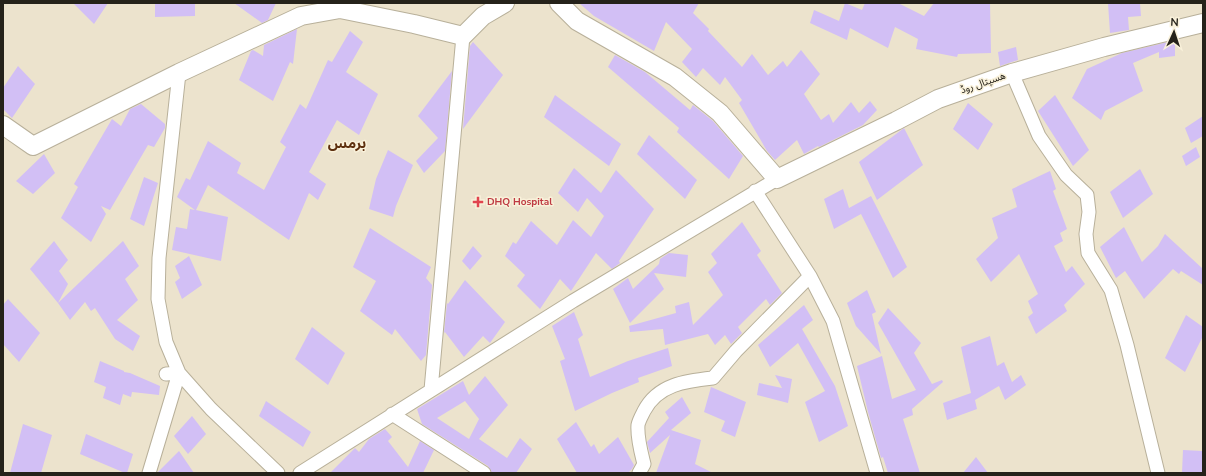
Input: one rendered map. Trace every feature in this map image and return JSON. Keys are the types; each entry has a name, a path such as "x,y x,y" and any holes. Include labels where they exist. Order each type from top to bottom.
{"street":[{"path":"431,390 463,36 483,16 504,3"},
{"path":"300,473 572,301 777,179 720,113 675,77 576,21 559,3"},
{"path":"3,125 33,146 179,73 301,16 340,9 414,24 463,36"},
{"name":"ھسپتال روڈ","path":"777,179 938,99 1012,73 1104,47 1203,23"},
{"path":"149,473 172,374 158,299 159,258 179,73"},
{"path":"1012,73 1039,136 1066,176 1087,196 1089,212 1086,234 1088,253 1111,290 1127,345 1158,473"},
{"path":"755,192 810,276 832,321 877,473"},
{"path":"639,473 644,464 639,445 638,424 649,401 668,387 689,381 713,378 736,351 810,276"},
{"path":"172,374 278,473"},
{"path":"392,414 484,473"}],"building":[{"path":"73,3 108,3 94,24"},
{"path":"155,3 195,3 195,16 155,17"},
{"path":"234,3 276,3 268,20 262,23"},
{"path":"579,3 699,3 693,13 742,67 752,54 768,75 783,61 787,67 801,50 820,74 804,94 821,120 829,114 833,123 851,102 859,113 870,101 877,110 863,125 804,154 797,140 775,160 767,151 739,103 742,100 725,77 720,85 703,68 696,77 682,62 692,49 666,22 654,51 594,16"},
{"path":"845,3 862,10 865,3 898,3 924,16 934,3 990,3 991,53 958,54 957,57 916,49 918,39 895,27 888,48 850,28 847,40 810,23 814,10 839,21"},
{"path":"1108,3 1140,3 1141,16 1128,17 1129,30 1110,33"},
{"path":"297,29 293,64 290,62 273,101 239,80 251,51 253,50 263,56 264,45"},
{"path":"350,31 363,42 346,72 378,94 359,135 337,120 309,172 326,184 318,200 309,193 289,240 208,185 196,210 228,217 221,261 172,250 176,227 187,229 190,209 195,210 177,197 186,178 190,180 208,141 241,163 237,173 264,190 286,147 280,142 300,104 306,109 328,60 332,62"},
{"path":"473,42 503,75 463,129 470,46"},
{"path":"1168,42 1177,42 1175,45 1175,56 1159,58 1159,52 1133,63 1143,91 1105,111 1101,120 1072,98 1087,69 1122,53"},
{"path":"1016,47 1018,60 1000,66 998,52"},
{"path":"615,55 645,72 690,110 693,105 713,121 743,156 729,179 677,132 679,128 608,67"},
{"path":"18,66 35,84 12,118 3,109 3,88"},
{"path":"452,71 445,151 424,173 416,161 438,138 418,116"},
{"path":"555,95 621,144 609,166 544,117"},
{"path":"1055,95 1089,150 1073,166 1038,111"},
{"path":"968,103 993,124 978,150 953,129"},
{"path":"141,104 165,124 165,128 154,147 148,145 110,210 101,206 106,214 91,242 61,218 78,187 74,184 112,119 121,126 130,109"},
{"path":"1203,116 1203,136 1191,143 1185,128"},
{"path":"904,128 923,165 877,200 859,162"},
{"path":"649,135 697,180 685,199 637,154"},
{"path":"1196,147 1200,157 1186,166 1182,156"},
{"path":"388,150 413,165 393,217 369,209 376,179"},
{"path":"44,154 55,173 33,194 16,181"},
{"path":"574,168 601,193 616,170 654,209 619,261 620,263 612,269 596,253 571,291 560,279 540,309 517,286 525,275 505,256 513,242 516,244 531,221 557,245 573,220 591,237 604,216 587,198 578,212 558,193"},
{"path":"1140,169 1153,194 1123,218 1110,192"},
{"path":"1050,171 1056,189 1053,191 1067,229 1060,233 1063,241 1054,246 1066,272 1072,266 1085,284 1064,305 1067,311 1036,334 1028,317 1033,313 1028,301 1038,294 1019,254 991,282 976,259 998,238 992,218 1017,207 1012,189"},
{"path":"144,177 158,183 144,226 130,219"},
{"path":"843,189 849,208 871,196 907,267 893,278 861,214 834,229 824,199"},
{"path":"742,222 761,251 757,255 782,293 770,305 766,299 738,327 742,333 731,344 725,335 715,345 708,334 665,345 663,329 630,332 629,326 676,313 675,306 689,302 693,325 723,295 708,272 717,263 711,254"},
{"path":"1124,227 1142,262 1158,246 1165,234 1203,269 1203,285 1181,271 1179,274 1173,269 1144,299 1125,271 1116,278 1100,247"},
{"path":"370,228 431,267 426,278 432,285 426,355 421,361 395,329 392,335 360,311 376,281 353,267"},
{"path":"54,241 68,260 59,271 68,284 58,303 30,269"},
{"path":"123,241 139,266 125,279 138,300 117,320 140,336 133,351 115,339 95,308 91,311 85,302 70,320 58,303"},
{"path":"473,246 482,256 470,270 462,261"},
{"path":"669,253 688,255 686,277 654,273 664,289 630,323 613,289 628,278 633,289 659,264 660,259"},
{"path":"189,256 202,285 182,299 175,282 180,278 175,266"},
{"path":"465,280 505,322 490,343 483,336 464,357 445,332 444,333 447,303 448,304"},
{"path":"867,290 876,312 872,314 881,354 856,326 847,303"},
{"path":"8,299 40,333 19,362 3,344 3,305"},
{"path":"804,305 813,320 802,329 835,386 848,426 819,442 805,402 825,391 798,343 770,367 758,345"},
{"path":"888,308 921,343 914,353 932,384 942,380 943,382 912,409 913,415 903,419 920,473 888,473 883,457 881,458 857,366 882,356 892,399 916,390 878,323"},
{"path":"574,312 583,335 578,339 590,377 628,361 668,348 672,366 638,378 639,382 575,411 560,361 565,359 552,326"},
{"path":"1186,315 1203,327 1203,336 1185,372 1165,358"},
{"path":"312,327 345,353 328,385 295,359"},
{"path":"990,336 997,366 1004,362 1012,382 1021,375 1026,385 1005,400 999,386 975,400 977,409 947,420 943,403 971,393 961,347"},
{"path":"100,361 160,386 159,395 132,392 131,397 123,394 120,405 103,398 106,387 94,382"},
{"path":"775,375 792,379 788,403 757,395 759,383 782,388"},
{"path":"485,376 508,405 479,439 507,458 520,438 532,449 516,473 492,473 488,466 422,424 417,409 463,381 469,395","holes":["465,401 479,419 469,439 437,418"]},
{"path":"711,387 746,402 735,437 721,431 725,421 704,412"},
{"path":"682,397 691,413 671,430 701,440 695,464 713,473 656,473 670,435 650,453 647,442 669,418 665,412"},
{"path":"266,401 311,432 303,447 259,416"},
{"path":"192,416 206,434 188,454 174,436"},
{"path":"576,422 591,447 594,444 599,454 618,437 634,465 632,469 628,473 577,473 557,439"},
{"path":"23,424 52,435 41,473 10,473"},
{"path":"385,429 392,437 388,441 408,467 420,441 434,450 423,473 330,473 355,448 359,452 369,439"},
{"path":"86,434 133,454 127,473 80,454"},
{"path":"1183,450 1203,451 1203,473 1182,473"},
{"path":"179,451 194,473 157,473"},
{"path":"976,457 988,473 963,473"}],"place":[{"name":"DHQ Hospital","path":"478,202"}],"district":[{"name":"برمس","path":"347,143"}]}
